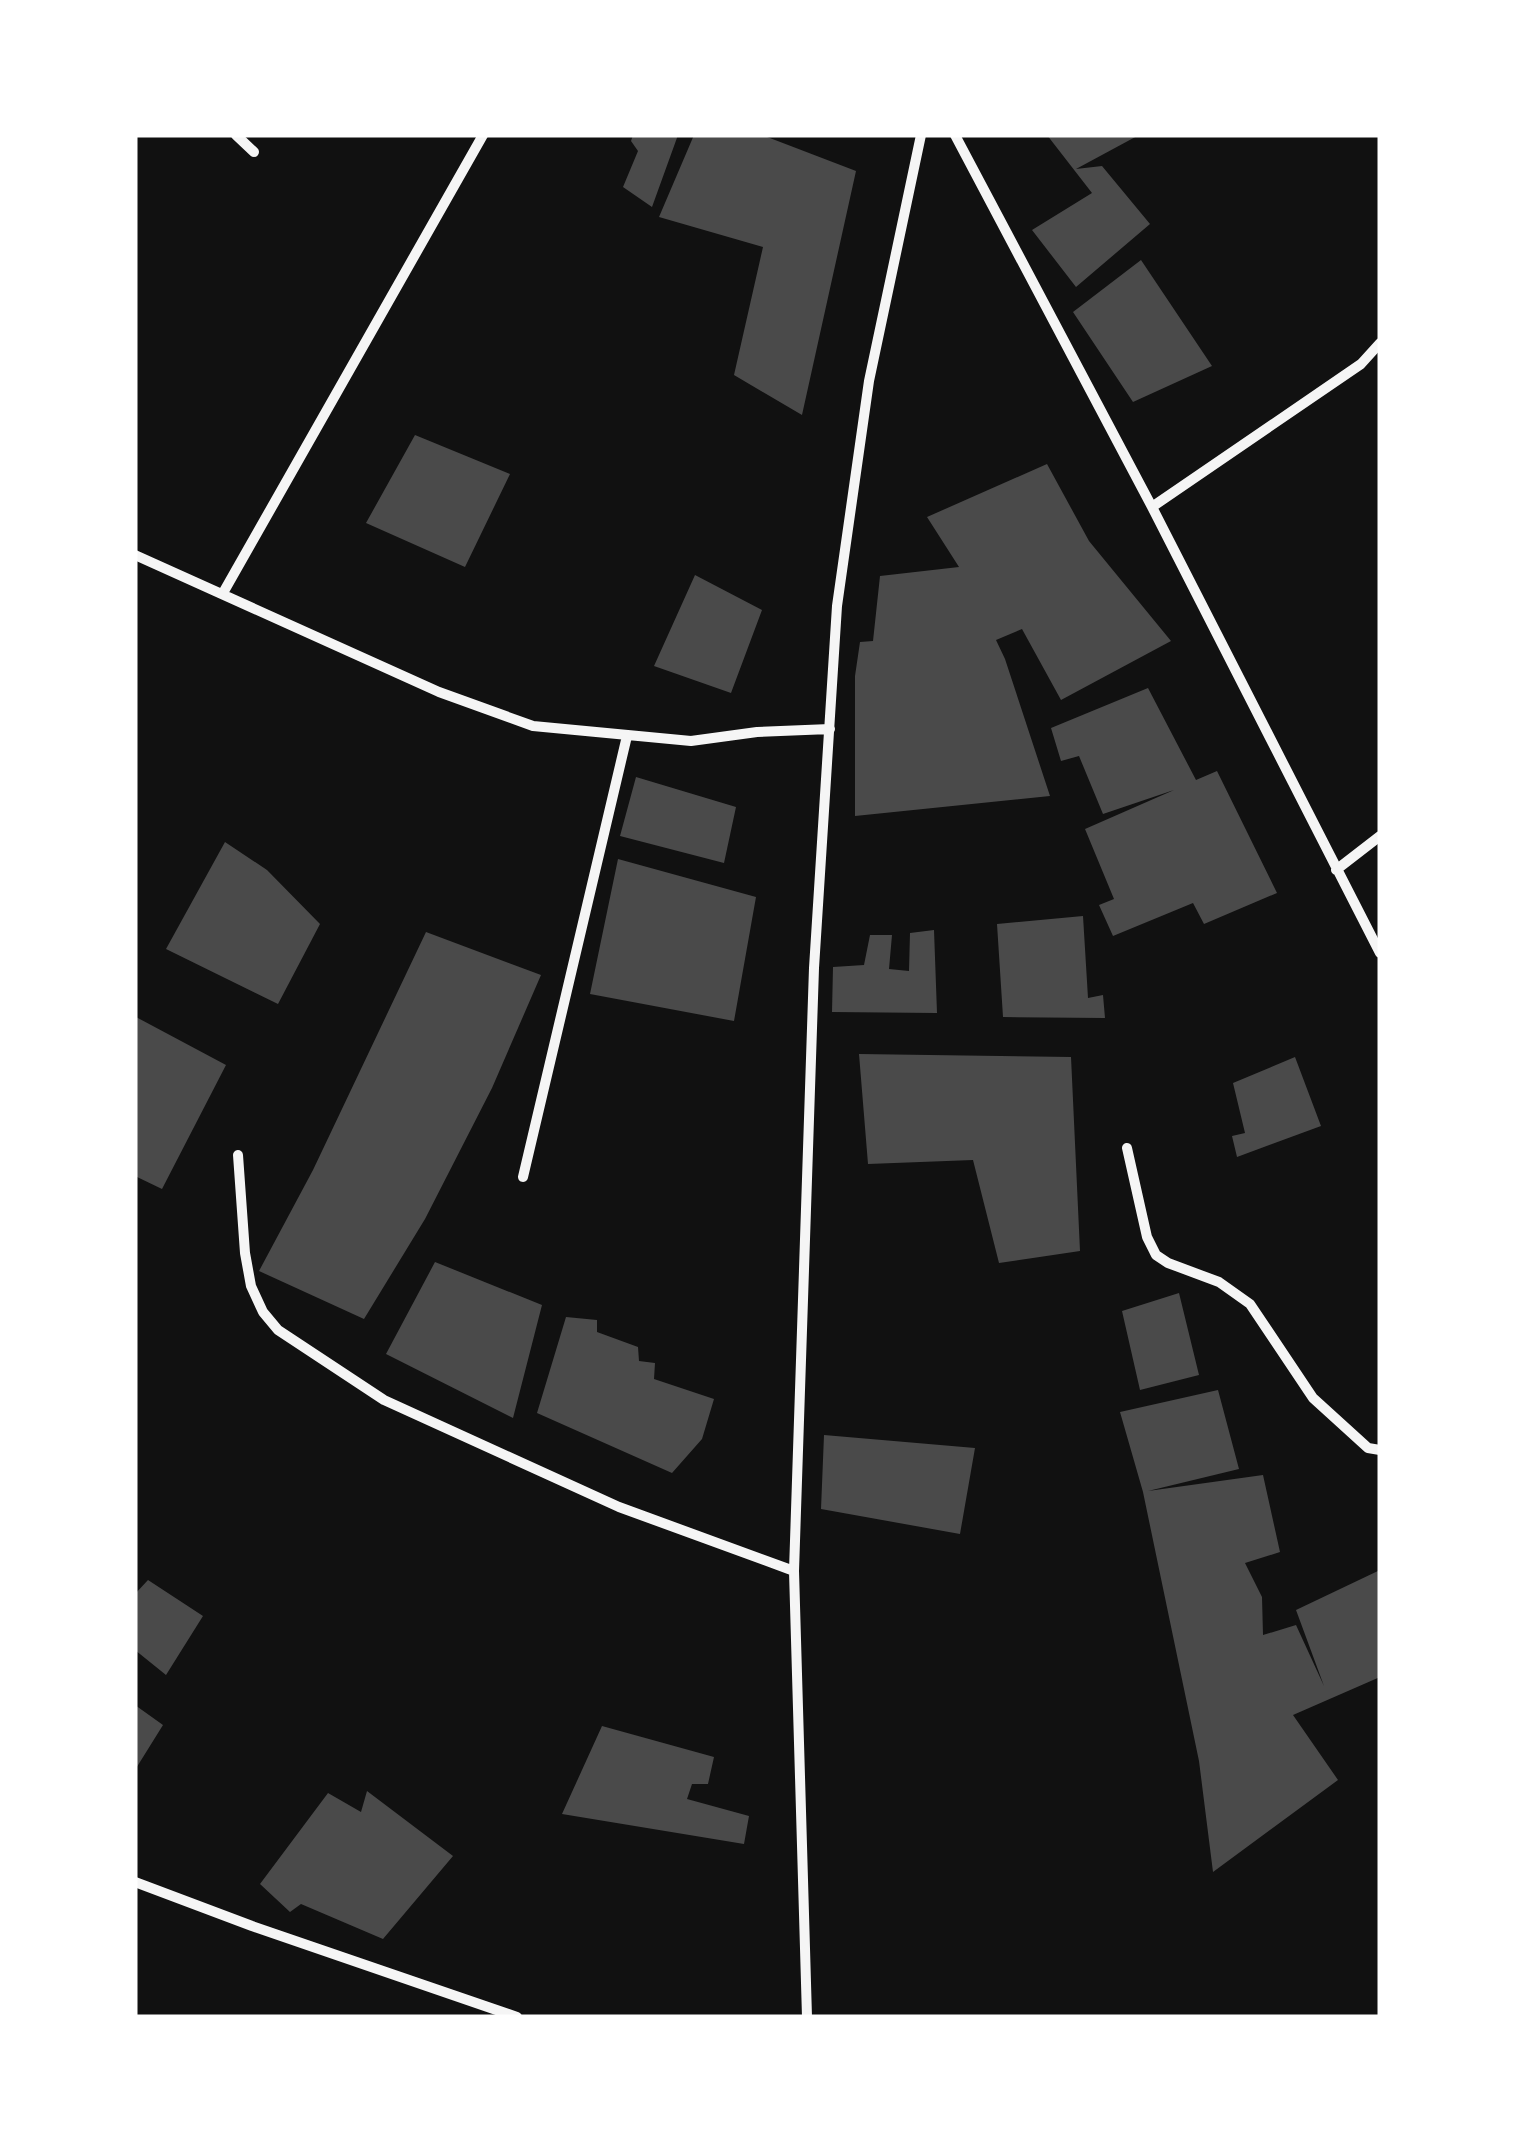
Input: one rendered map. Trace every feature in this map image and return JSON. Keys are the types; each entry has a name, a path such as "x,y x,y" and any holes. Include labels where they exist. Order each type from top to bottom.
{"street":[{"path":"236,135 254,152"},
{"path":"223,593 483,135"},
{"path":"807,2017 794,1571 814,968 837,606 870,382 921,135"},
{"path":"955,135 1152,507 1380,953"},
{"path":"1152,507 1361,364 1380,343"},
{"path":"135,555 439,692 533,726 691,741 756,732 830,729"},
{"path":"524,1177 627,736"},
{"path":"1336,870 1380,836"},
{"path":"1126,1148 1147,1237 1156,1255 1218,1282 1250,1304 1312,1398 1368,1448 1380,1450"},
{"path":"238,1155 245,1253 252,1286 278,1330 384,1400 619,1507 794,1571"},
{"path":"135,1882 517,2017"}],"building":[{"path":"633,135 678,135 652,207 623,187 638,151 631,141"},
{"path":"694,135 762,135 856,171 802,415 734,375 763,247 659,217"},
{"path":"1047,135 1139,135 1076,169 1102,166 1150,224 1076,287 1032,230 1092,193"},
{"path":"1141,260 1212,366 1133,402 1073,312"},
{"path":"415,435 510,474 465,567 366,523"},
{"path":"1047,464 1089,541 1171,641 1061,700 1022,629 996,640 1050,796 855,816 855,676 860,642 873,641 880,576 959,567 927,517"},
{"path":"695,575 762,610 731,693 654,666"},
{"path":"1148,688 1196,780 1217,771 1277,893 1204,924 1193,903 1113,936 1099,905 1114,899 1085,829 1174,790 1103,814 1079,756 1061,761 1051,728"},
{"path":"636,777 736,807 724,863 620,836"},
{"path":"225,842 267,870 320,924 278,1004 166,949"},
{"path":"618,859 756,897 734,1021 590,994"},
{"path":"1083,916 1088,998 1103,995 1105,1018 1003,1017 997,924"},
{"path":"934,930 937,1013 832,1012 833,967 864,965 870,935 892,935 889,969 909,971 910,933"},
{"path":"426,932 541,975 492,1088 425,1219 364,1319 259,1271 313,1170"},
{"path":"136,1017 226,1065 162,1189 135,1176"},
{"path":"859,1054 1071,1057 1080,1251 999,1263 973,1160 868,1164"},
{"path":"1295,1057 1321,1126 1237,1157 1232,1136 1245,1133 1233,1083"},
{"path":"435,1262 542,1305 513,1418 386,1354"},
{"path":"1179,1293 1199,1375 1140,1390 1122,1311"},
{"path":"566,1317 597,1320 597,1332 638,1347 639,1361 655,1363 654,1379 714,1399 702,1439 672,1473 537,1413"},
{"path":"1218,1390 1239,1469 1148,1491 1263,1475 1280,1552 1245,1563 1262,1597 1263,1635 1296,1625 1324,1686 1296,1610 1380,1570 1380,1677 1293,1715 1338,1780 1213,1872 1199,1761 1143,1492 1120,1412"},
{"path":"824,1435 975,1448 960,1534 821,1509"},
{"path":"148,1580 203,1616 166,1675 135,1650 135,1594"},
{"path":"135,1705 163,1725 135,1770"},
{"path":"602,1726 714,1757 708,1784 692,1784 687,1799 749,1816 744,1844 562,1814"},
{"path":"367,1791 453,1856 383,1939 301,1904 290,1912 260,1884 328,1793 361,1812"}]}
